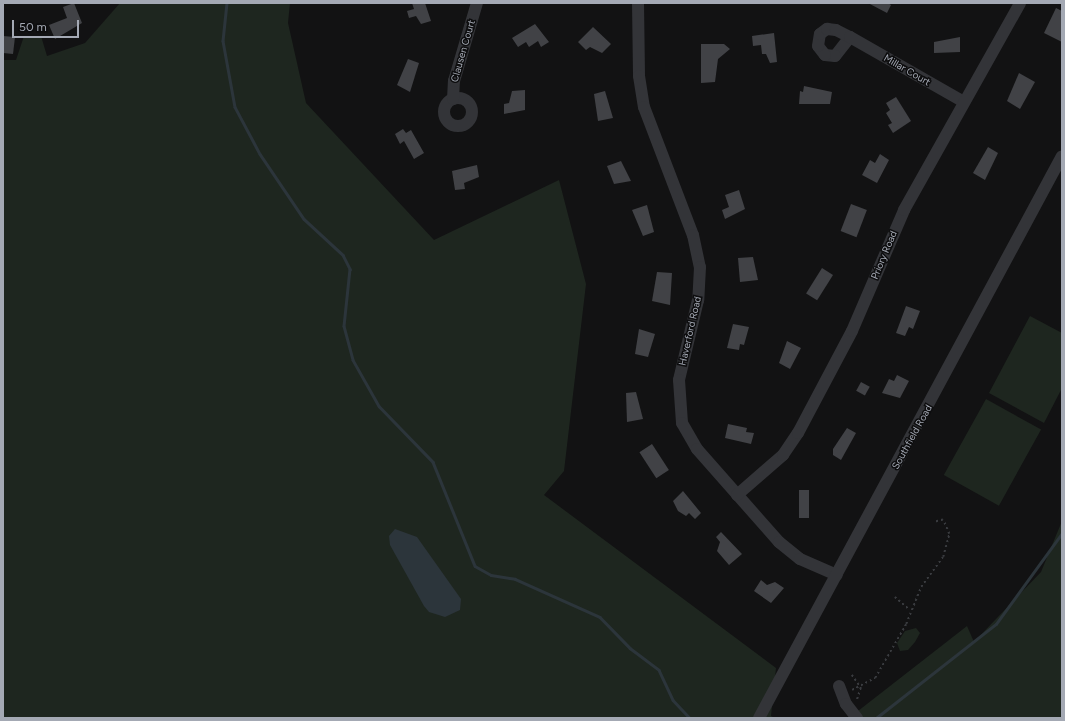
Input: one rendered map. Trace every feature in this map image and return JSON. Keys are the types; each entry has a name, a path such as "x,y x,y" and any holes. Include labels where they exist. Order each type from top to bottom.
{"street":[{"name":"Clausen Court","path":"453,99 454,81 477,3"},
{"name":"Haverford Road","path":"638,3 642,100 692,235 700,267 698,300 679,380 679,410 696,449 788,551 837,575"},
{"name":"Priory Road","path":"737,495 783,455 795,439 852,331 904,210 1020,3"},
{"name":"Millar Court","path":"850,37 964,102"},
{"name":"Southfield Road","path":"759,718 1062,156"},
{"path":"840,689 856,716"}],"path":[{"path":"840,689 861,688 875,678 906,624 910,609 948,546 949,534 943,520 935,522"},
{"path":"895,597 910,609"},
{"path":"852,675 861,688 856,716"}],"shaded area":[{"path":"120,3 290,3 288,23 306,103 434,240 559,180 586,284 564,471 544,495 776,668 771,716 775,718 3,718 3,60 16,60 24,36 41,36 47,56 85,43"},
{"path":"1030,316 1062,333 1062,388 1044,423 989,393"},
{"path":"986,399 1041,430 999,506 944,475"},
{"path":"1062,521 1062,718 849,718 967,626 974,642 1041,572"},
{"path":"395,529 417,537 461,599 460,610 445,617 429,612 424,606 390,545 389,536"},
{"path":"916,628 920,633 915,642 908,650 900,651 897,643 905,631"}],"building":[{"path":"74,3 82,23 55,39 49,25 67,18 63,7"},
{"path":"412,3 425,3 431,21 421,24 416,16 409,18 407,11 414,9"},
{"path":"868,3 888,3 891,5 887,13"},
{"path":"1056,8 1062,11 1062,42 1044,33"},
{"path":"535,24 549,42 541,47 538,41 529,47 526,42 518,47 512,38"},
{"path":"593,27 611,44 602,53 590,47 586,50 578,42"},
{"path":"774,33 777,62 770,63 766,54 762,54 761,45 753,46 752,36"},
{"path":"3,36 15,37 13,54 3,53"},
{"path":"960,37 960,52 934,53 934,42"},
{"path":"701,44 724,44 730,49 718,59 715,82 701,83"},
{"path":"408,59 419,63 410,92 397,85"},
{"path":"1019,73 1035,82 1020,109 1007,101"},
{"path":"804,86 832,92 830,104 799,104 800,91 803,92"},
{"path":"525,90 525,110 504,114 504,104 509,103 512,91"},
{"path":"605,91 613,118 598,121 594,94"},
{"path":"896,97 911,121 893,133 888,125 892,123 886,113 890,110 886,103"},
{"path":"403,129 406,133 411,130 424,153 414,159 404,141 400,144 395,134"},
{"path":"988,147 998,153 985,180 973,173"},
{"path":"880,154 889,160 877,183 862,175 870,160 875,163"},
{"path":"621,161 631,181 614,184 607,166"},
{"path":"477,165 479,177 464,183 465,189 455,190 452,171"},
{"path":"739,190 745,209 725,219 722,210 729,207 725,195"},
{"path":"851,204 867,210 856,237 841,231"},
{"path":"647,205 654,232 643,236 632,210"},
{"path":"753,257 758,280 740,282 738,258"},
{"path":"822,268 833,275 817,300 806,293"},
{"path":"657,272 672,273 670,305 652,301"},
{"path":"906,306 920,311 913,329 909,327 905,336 896,333"},
{"path":"733,324 749,327 744,345 740,344 739,350 727,348"},
{"path":"639,329 655,334 648,357 635,354"},
{"path":"787,341 801,348 790,369 779,363"},
{"path":"897,375 909,381 900,398 882,393 889,379 894,381"},
{"path":"861,382 870,387 865,396 856,391"},
{"path":"636,392 643,419 627,422 626,393"},
{"path":"728,424 747,428 746,432 754,433 751,444 725,438"},
{"path":"847,428 856,433 841,460 833,455 833,449"},
{"path":"652,444 669,470 656,478 639,452"},
{"path":"799,490 809,490 809,518 799,518"},
{"path":"683,491 701,513 695,519 689,513 686,516 678,511 673,501"},
{"path":"721,532 742,554 729,565 717,551 720,542 716,537"},
{"path":"761,580 767,585 775,582 784,588 771,603 754,591"}],"waterway":[{"path":"227,3 223,41 235,107 260,154 304,219 343,255 350,269 344,326 353,360 379,406 433,462 475,566 491,575 515,579 600,617 630,648 659,670 673,700 690,718"},
{"path":"876,718 996,624 1062,533"}]}
